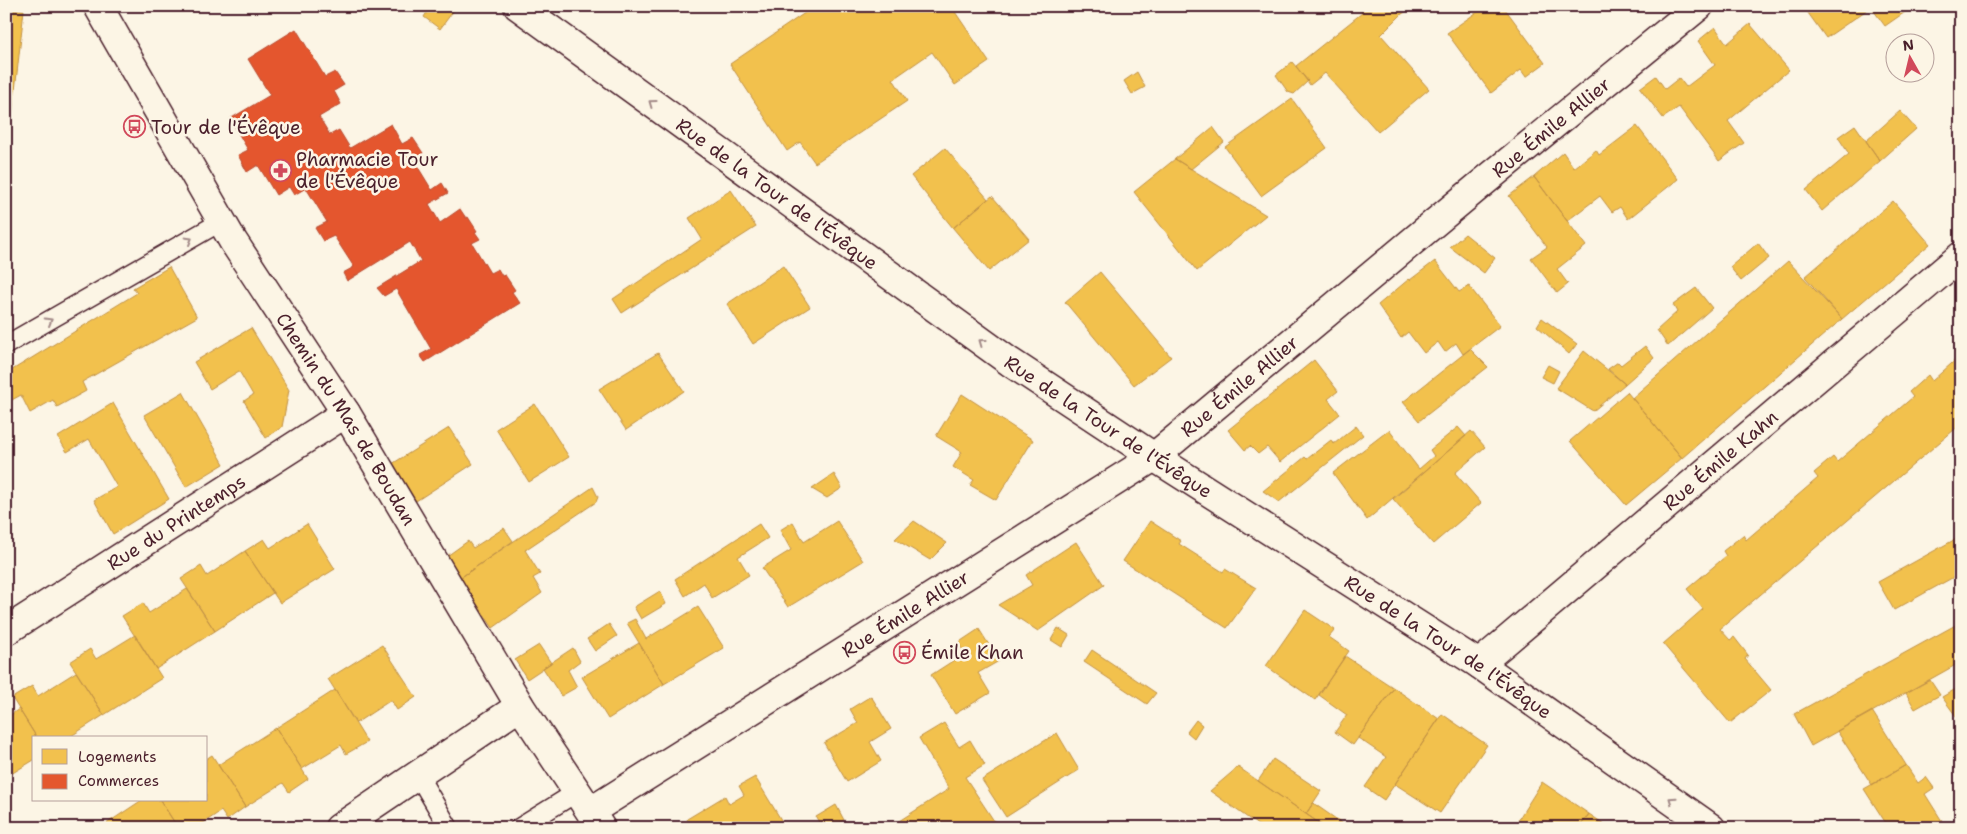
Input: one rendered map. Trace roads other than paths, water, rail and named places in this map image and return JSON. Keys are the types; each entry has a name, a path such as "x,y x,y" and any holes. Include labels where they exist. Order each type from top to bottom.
{"street":[{"name":"Chemin du Mas de Boudan","path":"98,6 222,221 346,413 520,706 590,810"},
{"name":"Rue de la Tour de l'Évêque","path":"518,6 1010,362 1154,457 1479,664 1711,828"},
{"name":"Rue Émile Allier","path":"590,810 1154,457 1698,6"},
{"name":"Rue Émile Kahn","path":"1479,664 1961,256"},
{"name":"Rue du Printemps","path":"6,631 346,413"},
{"path":"339,828 520,706"}],"lane":[{"path":"6,345 222,221"},
{"path":"418,775 449,828"},
{"path":"519,828 590,810"}],"place":[{"name":"Tour de l'Évêque","path":"135,127"},
{"name":"Pharmacie Tour de l'Évêque","path":"280,170"},
{"name":"Émile Khan","path":"905,652"}]}
